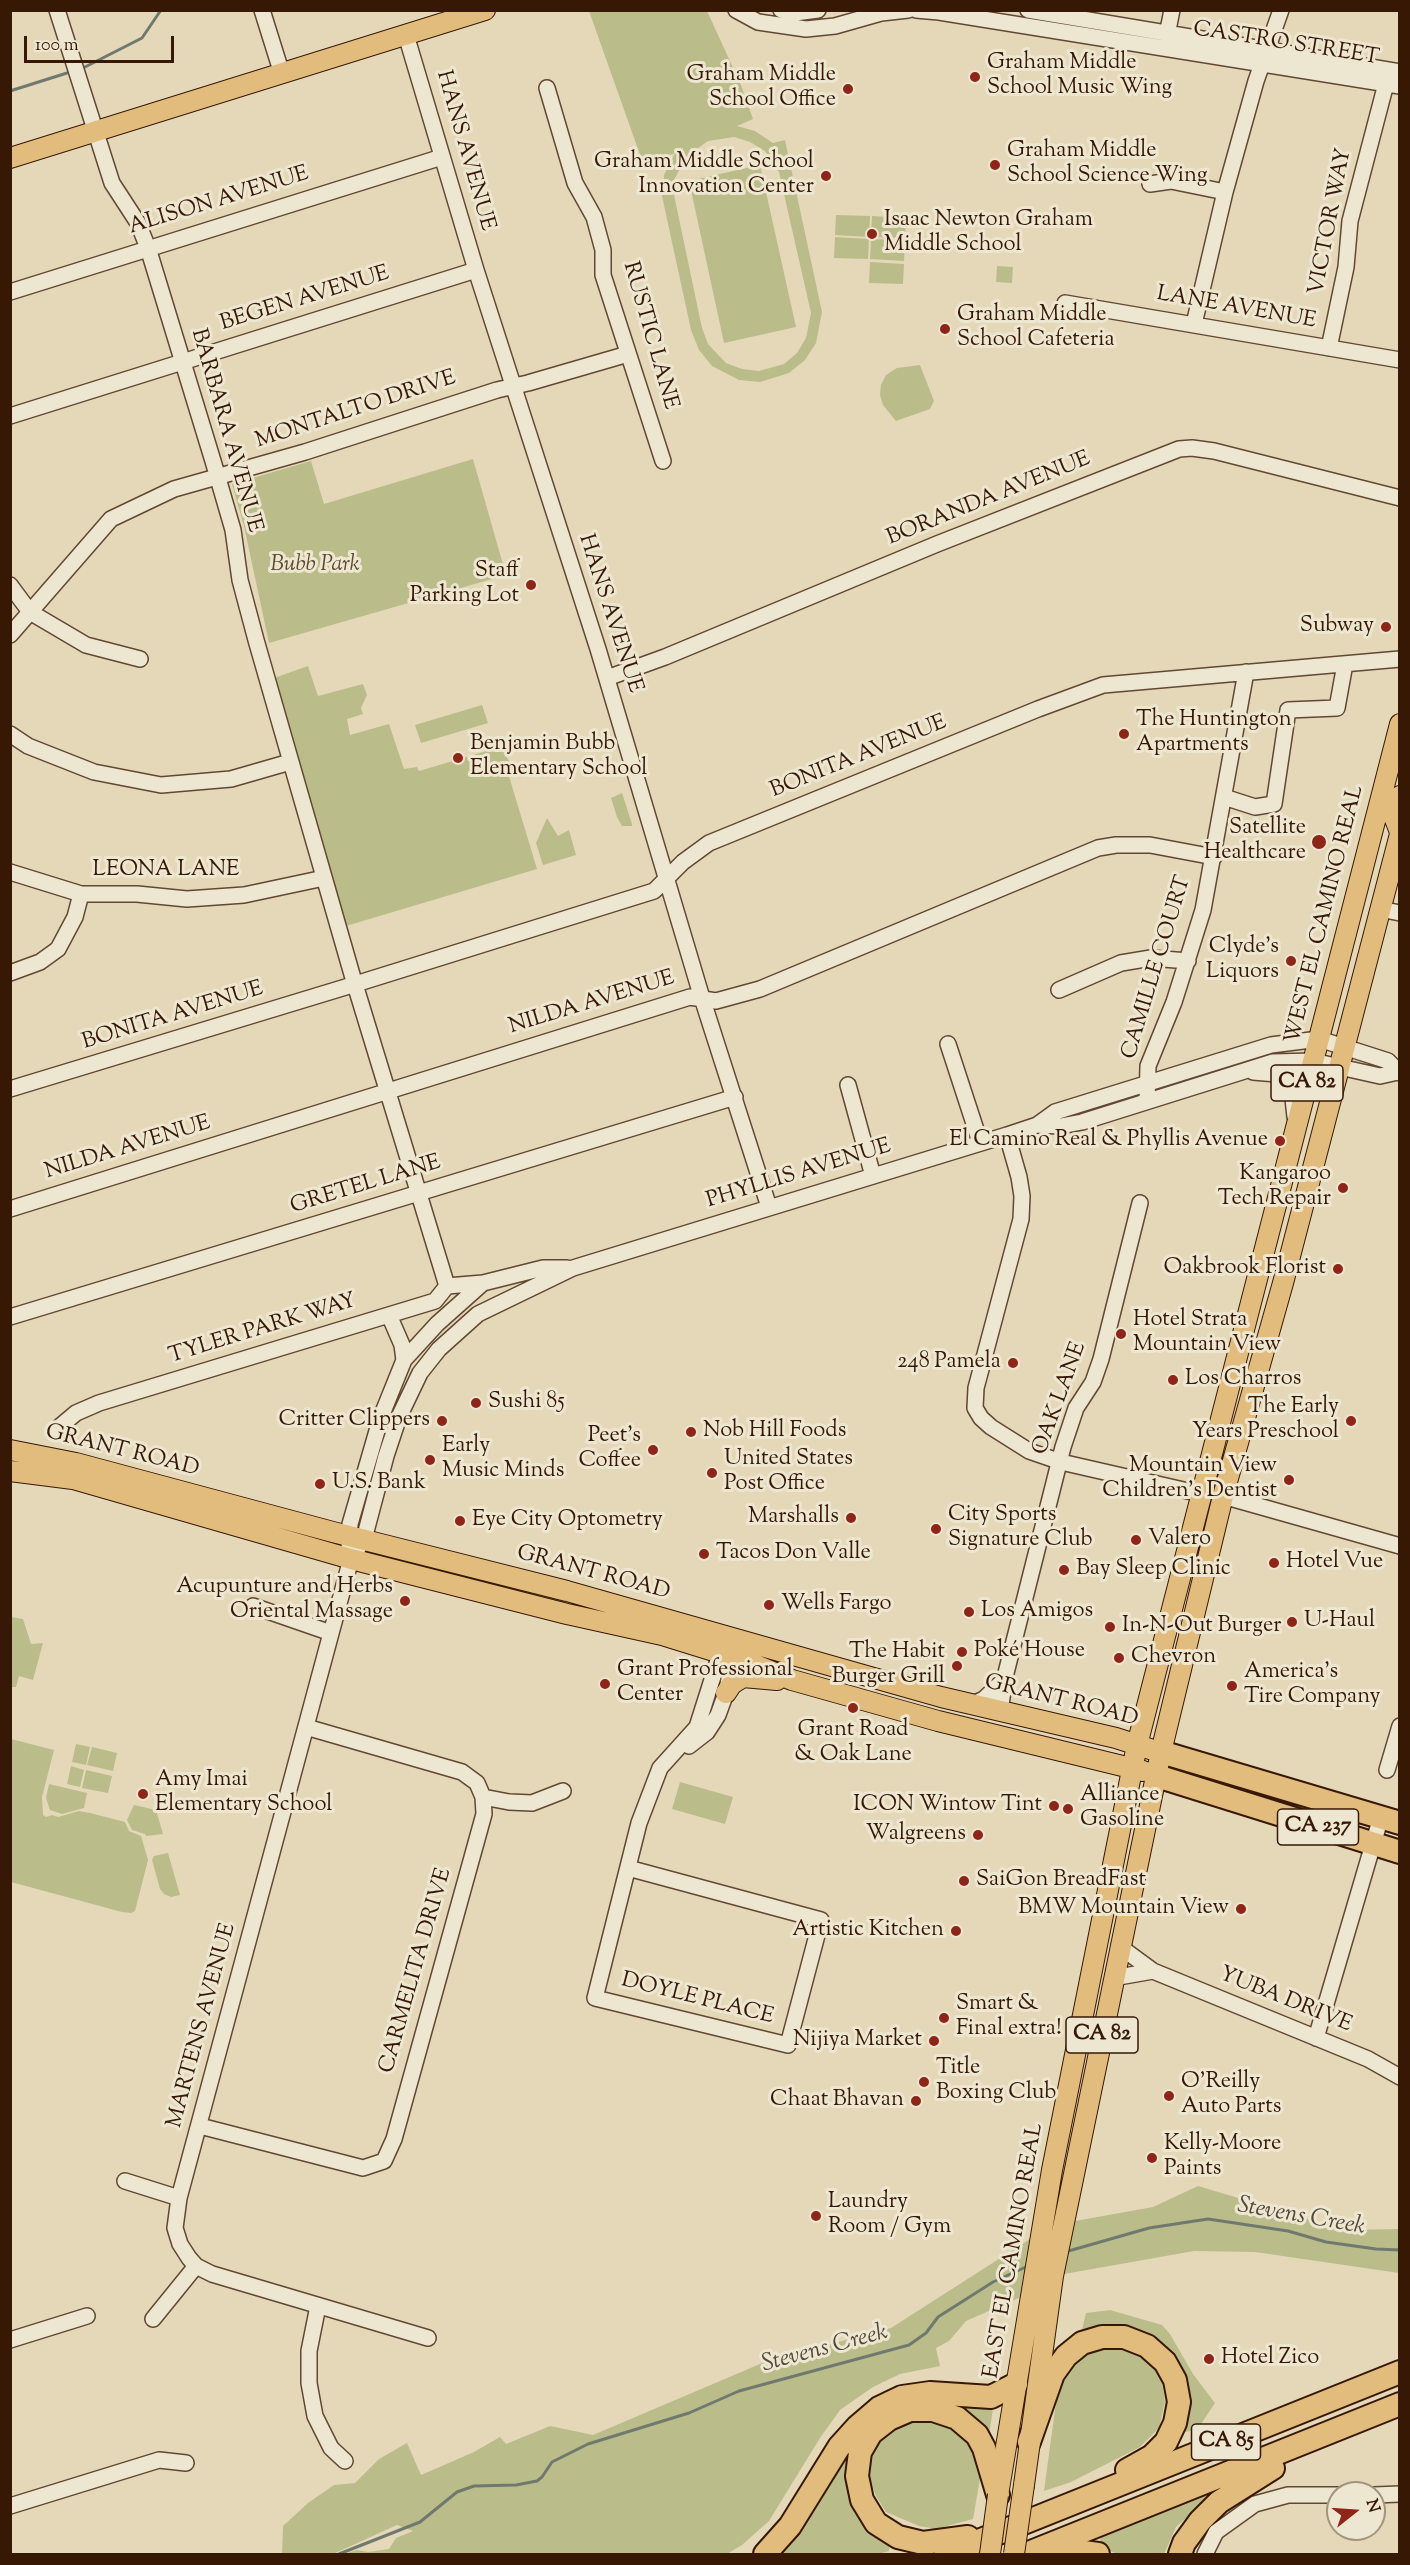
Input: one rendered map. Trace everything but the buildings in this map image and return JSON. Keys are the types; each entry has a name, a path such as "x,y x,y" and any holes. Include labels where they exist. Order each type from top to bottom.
{"highway":[{"path":"1161,1752 1390,1820"},
{"name":"CA 237","path":"1157,1776 1400,1852"},
{"path":"1029,2442 1053,2374 1066,2356 1082,2343 1102,2337 1124,2337 1147,2346 1165,2362 1175,2380 1179,2402 1175,2423 1166,2442 1152,2456 1053,2512"},
{"name":"CA 85","path":"945,2554 1400,2372"},
{"path":"765,2554 790,2526 839,2447 879,2408 902,2397 930,2393 991,2397 1016,2384"},
{"name":"CA 85","path":"1026,2554 1400,2404"},
{"path":"998,2495 988,2456 977,2435 957,2418 933,2410 910,2410 889,2419 871,2433 860,2452 857,2476 862,2500 876,2523 898,2537 923,2543 1006,2531"},
{"path":"1180,2554 1184,2543 1200,2521 1219,2502 1241,2486 1285,2462 1303,2443 1335,2438 1400,2411"},
{"path":"1048,2554 1076,2551 1098,2554"}],"main road":[{"path":"10,158 485,10"},
{"name":"WEST EL CAMINO REAL","path":"1137,1745 1400,724"},
{"path":"1400,796 1394,817 1400,833"},
{"name":"CA 82","path":"1157,1776 1223,1496 1283,1282 1343,1046 1390,911 1400,833"},
{"name":"GRANT ROAD","path":"10,1450 76,1463 356,1538 567,1591 729,1646 980,1718 1157,1776"},
{"name":"GRANT ROAD","path":"10,1471 73,1479 351,1559 567,1614 662,1635 729,1646 792,1680 948,1723 980,1718"},
{"path":"726,1693 732,1684 743,1677 792,1680"},
{"path":"980,1718 1000,1710"},
{"name":"GRANT ROAD","path":"1000,1710 1161,1752"},
{"name":"EAST EL CAMINO REAL","path":"990,2554 1031,2287 1137,1745"},
{"name":"EAST EL CAMINO REAL","path":"1014,2554 1054,2272 1119,1946 1157,1776"},
{"path":"1092,1969 1099,1970 1102,1979 1089,2051 1094,2073"},
{"path":"1070,2079 1076,2094 1072,2129 1074,2134 1081,2139"}],"street":[{"name":"BARBARA AVENUE","path":"57,10 112,183 138,223 148,248 218,477 233,530 240,580 290,762 447,1286"},
{"path":"262,10 282,74"},
{"path":"736,10 758,22 806,29 835,26 881,13 908,10"},
{"path":"780,10 795,13 818,10"},
{"name":"CASTRO STREET","path":"916,10 1394,78"},
{"name":"CASTRO STREET","path":"1028,10 1167,35 1265,58"},
{"path":"1167,35 1172,10"},
{"path":"1194,324 1225,192 1281,10"},
{"name":"HANS AVENUE","path":"406,35 476,270 607,678 702,998 769,1207"},
{"name":"VICTOR WAY","path":"1329,348 1346,267 1350,221 1394,78"},
{"name":"RUSTIC LANE","path":"547,88 575,183 594,217 603,250 603,275 663,461"},
{"name":"ALISON AVENUE","path":"10,292 442,157"},
{"path":"1150,184 1171,181 1225,192"},
{"name":"BEGEN AVENUE","path":"10,416 476,270"},
{"name":"LANE AVENUE","path":"1065,303 1400,360"},
{"name":"MONTALTO DRIVE","path":"10,635 111,519 174,489 305,452 497,390 628,354"},
{"name":"BORANDA AVENUE","path":"607,678 665,657 937,544 1179,449 1214,451 1400,498"},
{"path":"10,585 30,612 86,645 140,659"},
{"name":"BONITA AVENUE","path":"10,1089 654,891 683,862 710,843 1103,685 1400,659"},
{"path":"1224,797 1255,807 1274,804 1288,710 1337,708 1346,664"},
{"name":"CAMILLE COURT","path":"1147,1101 1148,1066 1188,961 1203,910 1246,672"},
{"path":"10,735 28,746 94,772 161,785 231,778 290,762"},
{"name":"NILDA AVENUE","path":"10,1209 690,997 716,1001 760,989 1098,848 1116,845 1150,845 1214,857"},
{"name":"LEONA LANE","path":"10,872 81,894 137,894 187,899 244,896 324,878"},
{"path":"10,973 40,962 58,950 75,917 81,894"},
{"path":"1059,990 1121,963 1151,958 1188,961"},
{"name":"PHYLLIS AVENUE","path":"356,1538 399,1417 420,1373 438,1349 478,1314 573,1268 1007,1135 1037,1125 1055,1112 1271,1045 1319,1039 1388,1061 1399,1073"},
{"path":"948,1044 980,1143"},
{"name":"PHYLLIS AVENUE","path":"1037,1125 1061,1126 1082,1122 1273,1062 1313,1061 1380,1076 1399,1073"},
{"path":"1241,1072 1277,1074 1287,1080 1293,1089 1296,1128"},
{"path":"848,1085 873,1176"},
{"name":"GRETEL LANE","path":"10,1317 735,1096"},
{"path":"1007,1135 1019,1177 1022,1196 1021,1219 976,1388 975,1408 991,1427 1019,1446 1061,1462 1201,1494"},
{"name":"OAK LANE","path":"1000,1710 1005,1679 1063,1447 1076,1408 1093,1382 1101,1359 1140,1203"},
{"name":"PHYLLIS AVENUE","path":"351,1559 381,1417 404,1360 437,1324 483,1283 543,1268 573,1268"},
{"path":"447,1286 483,1283"},
{"name":"TYLER PARK WAY","path":"57,1429 76,1413 99,1403 435,1301 447,1286"},
{"path":"389,1315 402,1345 404,1360"},
{"path":"1223,1496 1400,1546"},
{"name":"MARTENS AVENUE","path":"196,2266 180,2244 175,2228 179,2198 351,1559"},
{"path":"253,1606 331,1633"},
{"path":"660,1768 707,1732 718,1715 726,1693 729,1646"},
{"path":"628,1868 639,1822 660,1768 697,1727 729,1646"},
{"path":"980,1718 984,1699 1005,1679"},
{"path":"1387,1770 1400,1726"},
{"path":"306,1727 462,1772 477,1783 483,1797 509,1802 532,1803 563,1791"},
{"name":"CARMELITA DRIVE","path":"200,2126 363,2168 384,2161 394,2139 484,1814 483,1797"},
{"path":"1316,2038 1372,1845 1390,1820"},
{"name":"DOYLE PLACE","path":"628,1868 821,1920 788,2045 595,1998 628,1868"},
{"name":"YUBA DRIVE","path":"1119,1946 1153,1971 1368,2059 1400,2077"},
{"path":"1113,1978 1153,1971"},
{"path":"125,2181 179,2198"},
{"path":"153,2319 196,2266 212,2274 428,2338"},
{"path":"318,2306 309,2351 309,2383 315,2416 331,2448 345,2461"},
{"path":"10,2340 87,2316"},
{"path":"10,2506 159,2460 186,2463"},
{"path":"1205,2554 1215,2532 1255,2504 1288,2495 1326,2495"}],"green space":[{"path":"589,11 707,11 741,85 753,119 737,126 755,131 773,143 785,140 822,312 816,343 805,360 789,373 760,382 739,380 712,366 699,350 691,330 662,196 664,175 675,153 644,166","holes":["734,137 750,142 765,151 779,172 811,313 806,338 797,353 784,364 759,371 742,369 726,363 708,344 702,328 674,195 675,178 687,156 708,141"]},
{"path":"760,165 796,327 724,343 689,181"},
{"path":"836,215 870,216 869,237 835,235"},
{"path":"872,216 906,218 905,238 871,237"},
{"path":"835,237 869,239 868,259 834,258"},
{"path":"871,239 905,240 904,261 870,259"},
{"path":"870,262 904,264 903,284 869,283"},
{"path":"997,266 1013,267 1012,283 996,282"},
{"path":"920,365 934,401 930,409 896,421 883,405 880,395 881,385 886,375 897,368"},
{"name":"Bubb Park","path":"473,459 506,575 269,643 244,526 232,484 311,461 324,504"},
{"path":"308,666 318,696 363,684 367,695 361,708 363,714 347,719 350,735 389,724 404,769 417,767 419,771 500,747 515,770 508,773 537,869 346,926 274,678"},
{"path":"482,705 488,723 421,743 415,725"},
{"path":"622,793 632,826 622,826 611,798"},
{"path":"547,818 558,836 569,830 576,855 543,865 536,843"},
{"path":"11,1617 23,1619 31,1644 43,1643 33,1680 19,1676 16,1687 11,1687"},
{"path":"11,1739 54,1750 42,1797 43,1815 58,1817 79,1811 90,1813 125,1822 129,1831 141,1836 148,1860 135,1911 122,1912 11,1882"},
{"path":"76,1744 90,1747 86,1765 72,1762"},
{"path":"92,1747 117,1753 113,1771 87,1765"},
{"path":"71,1766 84,1770 80,1787 67,1784"},
{"path":"86,1770 112,1776 108,1793 82,1788"},
{"path":"680,1782 733,1797 725,1824 672,1809"},
{"path":"49,1784 87,1793 84,1808 62,1814 50,1810 46,1798"},
{"path":"134,1805 156,1810 163,1834 146,1836 132,1830 127,1820"},
{"path":"168,1853 180,1895 171,1897 160,1889 152,1860 154,1856"},
{"path":"1198,2186 1346,2230 1399,2229 1399,2273 1255,2252 1194,2251 1053,2276 1064,2223 1153,2207"},
{"path":"1041,2232 1030,2293 966,2321 949,2341 936,2348 940,2366 900,2374 873,2387 840,2410 769,2521 742,2545 727,2554 344,2554 357,2550 368,2552 389,2549 396,2538 413,2531 397,2525 333,2554 282,2554 283,2526 308,2503 334,2485 355,2483 379,2459 407,2443 421,2475 474,2452 500,2437 506,2444 550,2426 593,2435 767,2361 891,2328"},
{"path":"1110,2310 1162,2325 1170,2334 1193,2374 1215,2403 1197,2430 1184,2432 1186,2401 1182,2374 1082,2330 1086,2313"},
{"path":"1120,2344 1145,2354 1161,2373 1165,2402 1159,2428 1140,2447 1071,2482 1044,2491 1059,2380 1073,2358 1095,2346"},
{"path":"936,2396 986,2403 993,2409 988,2441"},
{"path":"906,2417 949,2419 977,2451 981,2473 973,2519 936,2529 919,2526 886,2512 876,2496 868,2474 873,2447 883,2429"},
{"path":"852,2445 846,2468 849,2483 890,2540 889,2551 878,2554 770,2554"},
{"path":"1205,2492 1208,2498 1176,2527 1164,2554 1118,2554 1102,2548 1100,2538"}],"waterway":[{"path":"85,67 142,38 161,10"},
{"path":"10,91 67,73"},
{"name":"Stevens Creek","path":"1065,2252 1149,2228 1208,2219 1288,2231 1326,2242 1400,2250"},
{"name":"Stevens Creek","path":"339,2554 420,2522 457,2492 474,2486 516,2485 537,2481 552,2462 588,2444 689,2413 739,2391 909,2345 926,2333 938,2317 993,2282 1028,2266"}],"place":[{"name":"Graham Middle School Music Wing","path":"975,77"},
{"name":"Graham Middle School Office","path":"848,89"},
{"name":"Graham Middle School Science Wing","path":"995,165"},
{"name":"Graham Middle School Innovation Center","path":"826,176"},
{"name":"Isaac Newton Graham Middle School","path":"872,234"},
{"name":"Graham Middle School Cafeteria","path":"945,329"},
{"name":"Staff Parking Lot","path":"531,585"},
{"name":"Subway","path":"1386,627"},
{"name":"The Huntington Apartments","path":"1124,734"},
{"name":"Benjamin Bubb Elementary School","path":"458,758"},
{"name":"Satellite Healthcare","path":"1319,842"},
{"name":"Clyde's Liquors","path":"1291,961"},
{"name":"El Camino Real & Phyllis Avenue","path":"1280,1141"},
{"name":"Kangaroo Tech Repair","path":"1343,1188"},
{"name":"Oakbrook Florist","path":"1338,1269"},
{"name":"Hotel Strata Mountain View","path":"1121,1334"},
{"name":"248 Pamela","path":"1013,1363"},
{"name":"Los Charros","path":"1173,1380"},
{"name":"Sushi 85","path":"476,1403"},
{"name":"Critter Clippers","path":"442,1421"},
{"name":"The Early Years Preschool","path":"1351,1421"},
{"name":"Nob Hill Foods","path":"691,1432"},
{"name":"Peet's Coffee","path":"653,1450"},
{"name":"Early Music Minds","path":"430,1460"},
{"name":"United States Post Office","path":"712,1473"},
{"name":"Mountain View Children's Dentist","path":"1289,1480"},
{"name":"U.S. Bank","path":"320,1484"},
{"name":"Marshalls","path":"851,1518"},
{"name":"Eye City Optometry","path":"460,1521"},
{"name":"City Sports Signature Club","path":"936,1529"},
{"name":"Valero","path":"1136,1540"},
{"name":"Tacos Don Valle","path":"704,1554"},
{"name":"Hotel Vue","path":"1274,1563"},
{"name":"Bay Sleep Clinic","path":"1064,1570"},
{"name":"Acupunture and Herbs Oriental Massage","path":"405,1601"},
{"name":"Wells Fargo","path":"769,1605"},
{"name":"Los Amigos","path":"969,1612"},
{"name":"U-Haul","path":"1292,1622"},
{"name":"In-N-Out Burger","path":"1110,1627"},
{"name":"Poké House","path":"962,1652"},
{"name":"Chevron","path":"1119,1658"},
{"name":"The Habit Burger Grill","path":"957,1666"},
{"name":"Grant Professional Center","path":"605,1684"},
{"name":"America's Tire Company","path":"1232,1686"},
{"name":"Grant Road & Oak Lane","path":"853,1708"},
{"name":"Amy Imai Elementary School","path":"143,1794"},
{"name":"ICON Wintow Tint","path":"1054,1806"},
{"name":"Alliance Gasoline","path":"1068,1809"},
{"name":"Walgreens","path":"978,1835"},
{"name":"SaiGon BreadFast","path":"964,1881"},
{"name":"BMW Mountain View","path":"1241,1909"},
{"name":"Artistic Kitchen","path":"956,1931"},
{"name":"Smart & Final extra!","path":"944,2018"},
{"name":"Nijiya Market","path":"934,2041"},
{"name":"Title Boxing Club","path":"924,2082"},
{"name":"O'Reilly Auto Parts","path":"1169,2096"},
{"name":"Chaat Bhavan","path":"916,2101"},
{"name":"Kelly-Moore Paints","path":"1152,2158"},
{"name":"Laundry Room / Gym","path":"816,2216"},
{"name":"Hotel Zico","path":"1209,2359"}]}
